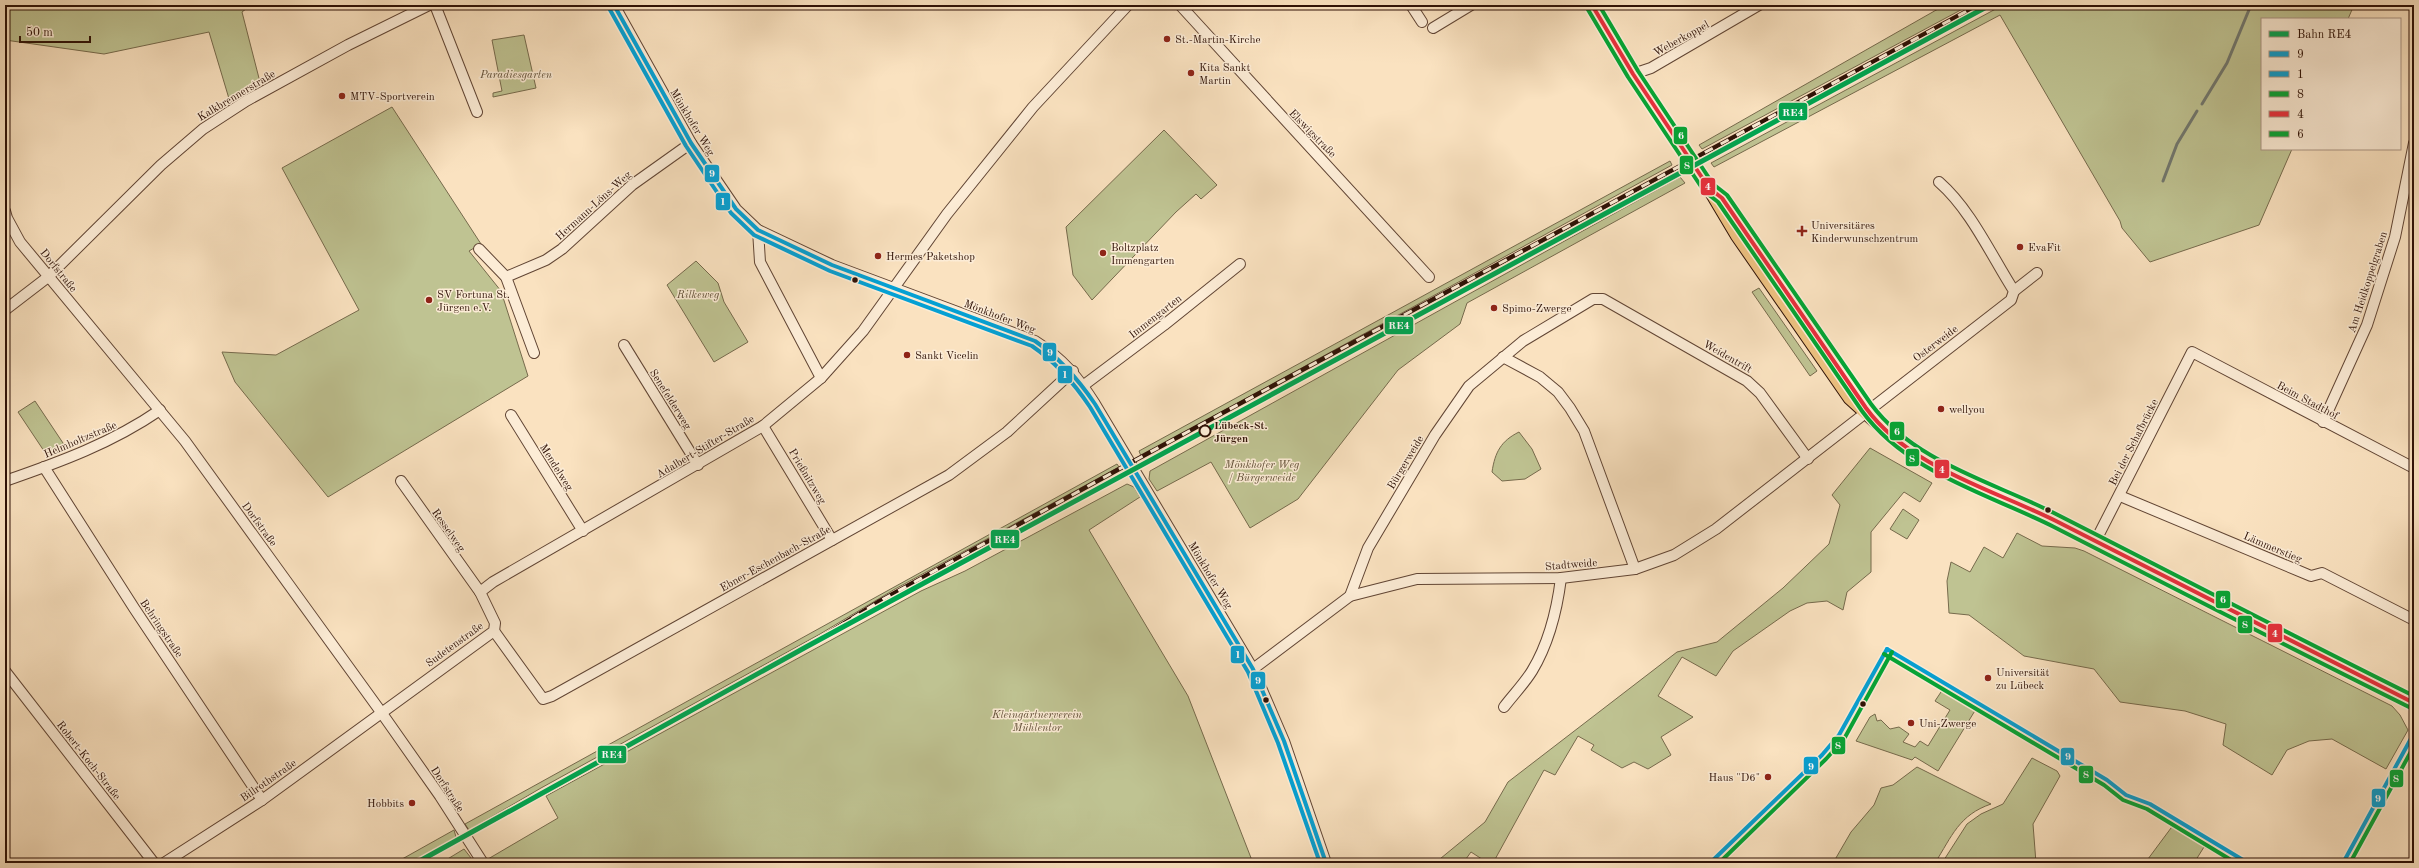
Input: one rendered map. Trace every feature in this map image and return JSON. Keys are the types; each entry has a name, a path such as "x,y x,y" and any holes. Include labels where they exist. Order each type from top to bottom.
{"main road":[{"path":"1592,5 1633,74 1709,188 1737,235 1850,398 1868,412 1903,444 1928,460 2095,542 2414,703"}],"street":[{"name":"Kalkbrennerstraße","path":"5,310 48,277 161,165 203,129 246,101 348,45 429,5"},
{"path":"435,5 477,112"},
{"name":"Mönkhofer Weg","path":"614,5 691,143 736,209 758,230 832,265 1035,341 1056,354 1073,371 1084,386 1253,669 1284,741 1326,863"},
{"name":"Adalbert-Stifter-Straße","path":"480,592 493,582 698,465 763,426 821,378 863,331 947,214 1033,107 1128,5"},
{"name":"Elswigstraße","path":"1180,5 1429,277"},
{"path":"1411,5 1422,22"},
{"path":"1433,28 1471,5"},
{"name":"Weberkoppel","path":"1633,74 1652,68 1759,5"},
{"name":"Hermann-Löns-Weg","path":"506,277 546,260 562,249 632,185 691,143"},
{"name":"Am Heidkoppelgraben","path":"2323,422 2367,325 2395,237 2414,143"},
{"path":"1939,182 1952,194 1965,212 2014,291"},
{"name":"Dorfstraße","path":"5,211 6,218 20,242 160,410 242,519 440,796 483,863"},
{"path":"758,230 760,262 821,378"},
{"path":"479,249 506,277 534,353"},
{"name":"Immengarten","path":"1084,386 1164,326 1240,264"},
{"name":"Osterweide","path":"1868,412 2004,307 2011,300 2014,291 2038,273"},
{"name":"Bürgerweide","path":"1350,596 1368,548 1435,435 1469,386 1523,341 1594,299 1603,299 1631,315"},
{"name":"Weidentrift","path":"1631,315 1753,386 1808,459"},
{"name":"Senefelderweg","path":"624,345 698,465"},
{"name":"Beim Stadthof","path":"2192,352 2323,422 2414,468"},
{"name":"Bei der Schafbrücke","path":"2095,542 2120,496 2192,352"},
{"path":"1503,357 1540,377 1558,392 1570,408 1584,431 1634,569"},
{"name":"Ebner-Eschenbach-Straße","path":"494,631 543,699 552,696 949,475 1007,432 1073,371"},
{"name":"Helmholtzstraße","path":"5,481 105,444 133,429 160,410"},
{"name":"Stadtweide","path":"1253,669 1350,596 1417,579 1561,578 1634,569 1674,555 1716,529 1868,412"},
{"name":"Mendelweg","path":"511,415 583,531"},
{"name":"Prießnitzweg","path":"763,426 832,540"},
{"name":"Behringstraße","path":"44,467 134,608 262,800"},
{"name":"Resselweg","path":"401,481 480,592"},
{"name":"Lämmerstieg","path":"2120,496 2311,576 2322,573 2414,620"},
{"path":"1504,708 1532,671 1539,656 1552,625 1561,578"},
{"name":"Sudetenstraße","path":"381,712 494,631 495,623 480,592"},
{"name":"Robert-Koch-Straße","path":"5,671 154,863"},
{"name":"Billrothstraße","path":"164,863 262,800 381,712"}],"green space":[{"path":"5,5 106,5 126,8 138,5 251,5 242,12 261,86 230,102 209,32 104,54 5,40"},
{"path":"1945,5 1970,5 1702,149 1699,145"},
{"path":"2003,5 2354,5 2348,18 2261,18 2261,150 2292,150 2259,225 2150,262 2122,228 2120,221 2000,15 1714,167 1711,163"},
{"name":"Paradiesgarten","path":"524,35 536,88 493,97 493,93 502,91 492,40"},
{"name":"SV Fortuna St. Jürgen e.V.","path":"392,107 481,244 469,251 501,291 528,376 328,497 235,382 222,352 276,355 359,310 282,168"},
{"name":"Boltzplatz Immengarten","path":"1164,130 1217,185 1201,199 1196,194 1176,212 1092,300 1073,275 1066,227"},
{"path":"1670,161 1672,165 1141,456 1139,451"},
{"name":"Mönkhofer Weg / Bürgerweide","path":"1680,177 1685,183 1467,303 1460,324 1398,370 1298,499 1250,528 1211,462 1157,491 1149,479 1150,471"},
{"name":"Rilkeweg","path":"696,261 718,283 724,302 748,342 714,362 667,285"},
{"path":"1759,288 1817,371 1810,376 1752,292"},
{"path":"35,401 67,449 48,457 18,412"},
{"path":"1519,432 1532,449 1541,469 1525,479 1502,481 1492,472 1497,453 1503,443"},
{"path":"1870,448 1932,483 1920,502 1904,492 1871,532 1871,572 1847,592 1843,610 1827,601 1807,603 1790,611 1733,651 1716,676 1682,657 1658,696 1693,717 1661,737 1671,755 1648,769 1634,762 1622,768 1591,750 1594,745 1578,736 1555,775 1544,770 1493,863 1488,863 1471,852 1463,863 1435,863 1485,822 1508,782 1677,652 1717,642 1783,588 1829,544 1840,505 1832,495"},
{"path":"1117,464 1119,467 895,589 820,634 541,788 469,830 465,824"},
{"name":"Kleingärtnerverein Mühlentor","path":"1127,484 1134,487 1140,497 1089,530 1188,696 1253,863 492,863 488,859 558,818 546,796 921,591 965,571"},
{"path":"1903,509 1919,520 1907,539 1890,529"},
{"path":"2017,533 2042,546 2075,548 2084,551 2392,706 2400,715 2408,730 2386,769 2332,739 2309,741 2287,750 2272,775 2223,745 2226,724 2185,711 2120,702 2094,669 2024,656 1969,615 1949,613 1947,581 1951,562 1970,572 1984,547 2003,558"},
{"path":"1943,689 1976,709 1938,771 1915,757 1912,760 1856,741 1870,717 1875,714 1877,721 1881,720 1890,729 1899,727 1909,734 1903,742 1915,747 1920,741 1928,746 1950,710 1935,701"},
{"path":"2032,758 2057,771 2060,776 2033,824 2036,863 1942,863 1967,824 1981,814 2003,804"},
{"path":"1917,767 1991,804 1971,814 1964,820 1952,835 1935,863 1833,863 1851,832 1874,805 1881,788 1893,785"},
{"path":"2174,824 2210,845 2208,849 2204,847 2194,863 2145,863"},
{"path":"454,830 456,837 411,863 395,863"},
{"path":"464,849 475,863 441,863"}],"waterway":[{"path":"2202,104 2227,63 2251,5"},
{"path":"2163,181 2177,144 2197,111"}],"railway":[{"path":"806,647 880,601 1130,463 1978,5"}],"rail line":[{"name":"RE4","path":"416,863 806,647 1990,5"}],"transit line":[{"name":"9","path":"614,5 691,143 736,209 758,230 832,265 1035,341 1053,354 1082,386 1095,404 1253,669 1284,741 1326,863"},
{"name":"4","path":"1592,5 1633,74 1709,188 1722,198 1866,408 1884,429 1905,446 1929,462 1954,475 2056,521 2414,703"},
{"name":"6","path":"1599,5 1638,71 1713,184 1727,195 1871,404 1889,424 1909,441 1956,469 2054,513 2414,696"},
{"name":"1","path":"609,8 686,146 731,213 754,235 830,271 1032,346 1057,366 1078,390 1090,407 1248,672 1278,743 1320,863"},
{"name":"8","path":"1587,8 1628,77 1704,191 1718,202 1862,411 1881,432 1902,451 1950,480 2054,527 2411,708"},
{"name":"9","path":"1887,649 2107,780 2126,795 2150,804 2248,863"},
{"name":"9","path":"1710,863 1822,755 1839,735 1887,649"},
{"name":"8","path":"1719,863 1826,759 1844,739 1892,652"},
{"name":"8","path":"1884,654 2104,785 2123,800 2147,809 2236,863"},
{"name":"9","path":"2343,863 2414,733"},
{"name":"8","path":"2350,863 2414,746"}],"place":[{"name":"St.-Martin-Kirche","path":"1167,39"},
{"name":"Kita Sankt Martin","path":"1191,73"},
{"name":"MTV-Sportverein","path":"342,96"},
{"name":"Universitäres Kinderwunschzentrum","path":"1802,231"},
{"name":"EvaFit","path":"2020,247"},
{"name":"Boltzplatz Immengarten","path":"1103,253"},
{"name":"Hermes Paketshop","path":"878,256"},
{"name":"SV Fortuna St. Jürgen e.V.","path":"429,300"},
{"name":"Spimo-Zwerge","path":"1494,308"},
{"name":"Sankt Vicelin","path":"907,355"},
{"name":"wellyou","path":"1941,409"},
{"name":"Lübeck-St. Jürgen","path":"1205,431"},
{"name":"Universität zu Lübeck","path":"1988,678"},
{"name":"Uni-Zwerge","path":"1911,723"},
{"name":"Haus \"D6\"","path":"1768,777"},
{"name":"Hobbits","path":"412,803"}]}
